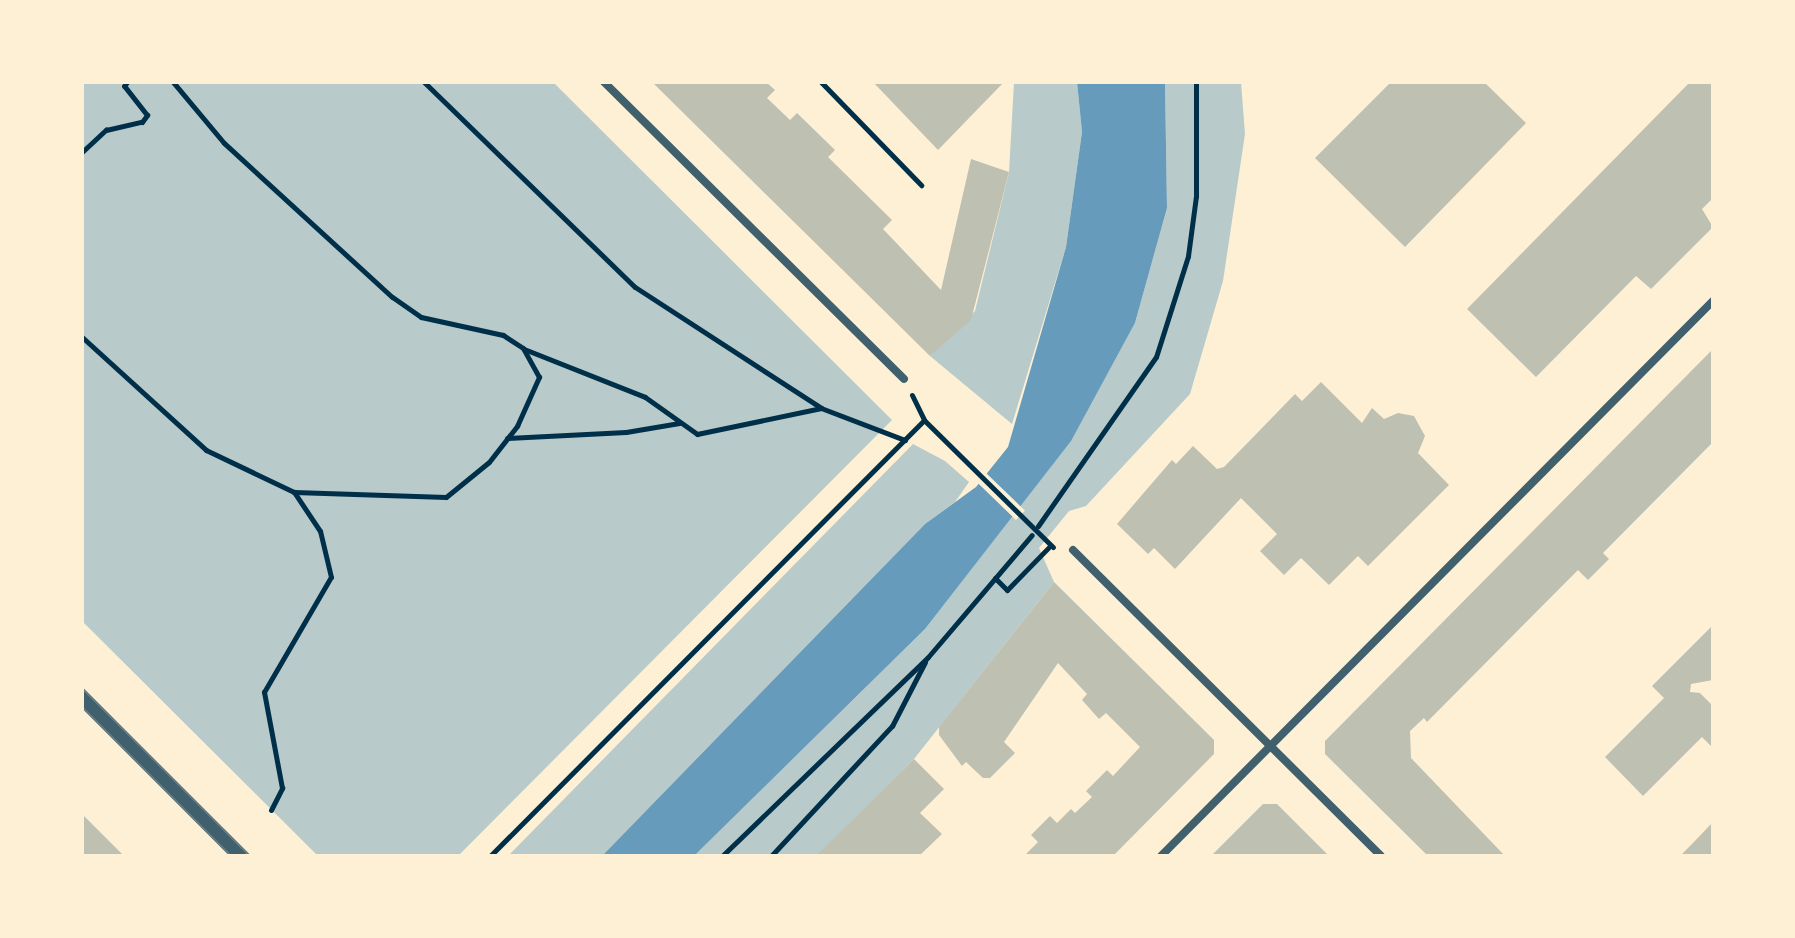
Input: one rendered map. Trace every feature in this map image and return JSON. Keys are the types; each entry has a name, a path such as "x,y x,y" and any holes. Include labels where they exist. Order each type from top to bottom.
{"street":[{"path":"604,82 904,379"},
{"path":"1161,856 1713,301"},
{"path":"1073,550 1381,856"},
{"path":"82,698 240,856"}],"path":[{"path":"82,152 106,130 142,122 147,115 124,86 127,82"},
{"path":"173,82 224,143 392,297 421,317 503,335 523,348 645,397 697,434 821,408"},
{"path":"424,82 635,287 821,408 905,440"},
{"path":"821,82 921,185"},
{"path":"1038,526 1156,357 1190,241 1196,196 1196,82"},
{"path":"82,337 206,450 294,492 439,499 463,488 507,438 539,377 523,348"},
{"path":"904,379 924,420 1044,541"},
{"path":"490,856 924,420"},
{"path":"507,438 626,432 680,423"},
{"path":"271,810 282,788 264,692 331,577 320,531 294,492"},
{"path":"722,856 928,657 1032,535"},
{"path":"995,578 1007,590 1050,546"},
{"path":"771,856 892,726 928,657"}],"shaded area":[{"path":"82,82 553,82 892,420 458,856 318,856 82,621"},
{"path":"1014,82 1077,82 1082,132 1066,247 1012,424 930,356 975,311 1009,172"},
{"path":"1165,82 1241,82 1245,134 1223,281 1190,394 1086,506 1069,511 1039,548 1054,582 914,759 817,856 694,856 925,629 1071,440 1135,323 1167,208"},
{"path":"913,444 945,461 969,482 955,502 925,524 602,856 508,856"}],"water":[{"path":"1077,82 1165,82 1167,208 1135,323 1071,441 925,629 694,856 602,856 925,524 976,487 1008,447 1066,247 1082,132"}],"pier":[{"path":"984,471 1025,511 1016,520 975,480"}],"building":[{"path":"652,82 766,82 775,90 767,98 790,120 797,113 835,150 828,157 892,220 883,229 941,290 971,159 1009,172 971,320 930,356"},
{"path":"873,82 1004,82 938,150"},
{"path":"1391,82 1484,82 1526,123 1405,247 1315,158"},
{"path":"1690,82 1713,82 1713,198 1702,209 1713,227 1651,289 1636,276 1536,377 1467,309"},
{"path":"1713,349 1713,442 1603,553 1609,559 1588,580 1578,570 1427,722 1424,718 1410,731 1411,758 1505,856 1428,856 1325,754 1325,741"},
{"path":"1321,382 1362,423 1372,408 1384,419 1398,413 1414,416 1425,436 1418,453 1449,485 1368,566 1358,556 1329,585 1301,558 1284,575 1260,551 1277,534 1241,498 1175,569 1154,548 1148,554 1117,524 1172,460 1176,464 1193,446 1217,469 1224,467 1295,394 1302,401"},
{"path":"1054,582 1214,740 1214,754 1113,856 1024,856 1038,842 1031,835 1050,816 1057,823 1071,809 1075,813 1092,797 1086,791 1107,770 1113,776 1140,747 1106,713 1099,719 1082,700 1087,694 1058,663 1004,742 1015,753 990,778 983,778 966,762 962,766 939,735 939,727"},
{"path":"1713,625 1713,680 1691,684 1690,692 1700,693 1713,706 1713,748 1702,737 1643,796 1605,757 1664,698 1652,686"},
{"path":"914,759 944,789 920,813 942,834 919,856 816,856"},
{"path":"1263,804 1277,804 1329,856 1211,856"},
{"path":"82,814 124,856 82,856"},
{"path":"1713,822 1713,856 1680,856 1692,844"}],"tram line":[{"path":"82,688 250,856"},
{"path":"82,707 231,856"}]}
